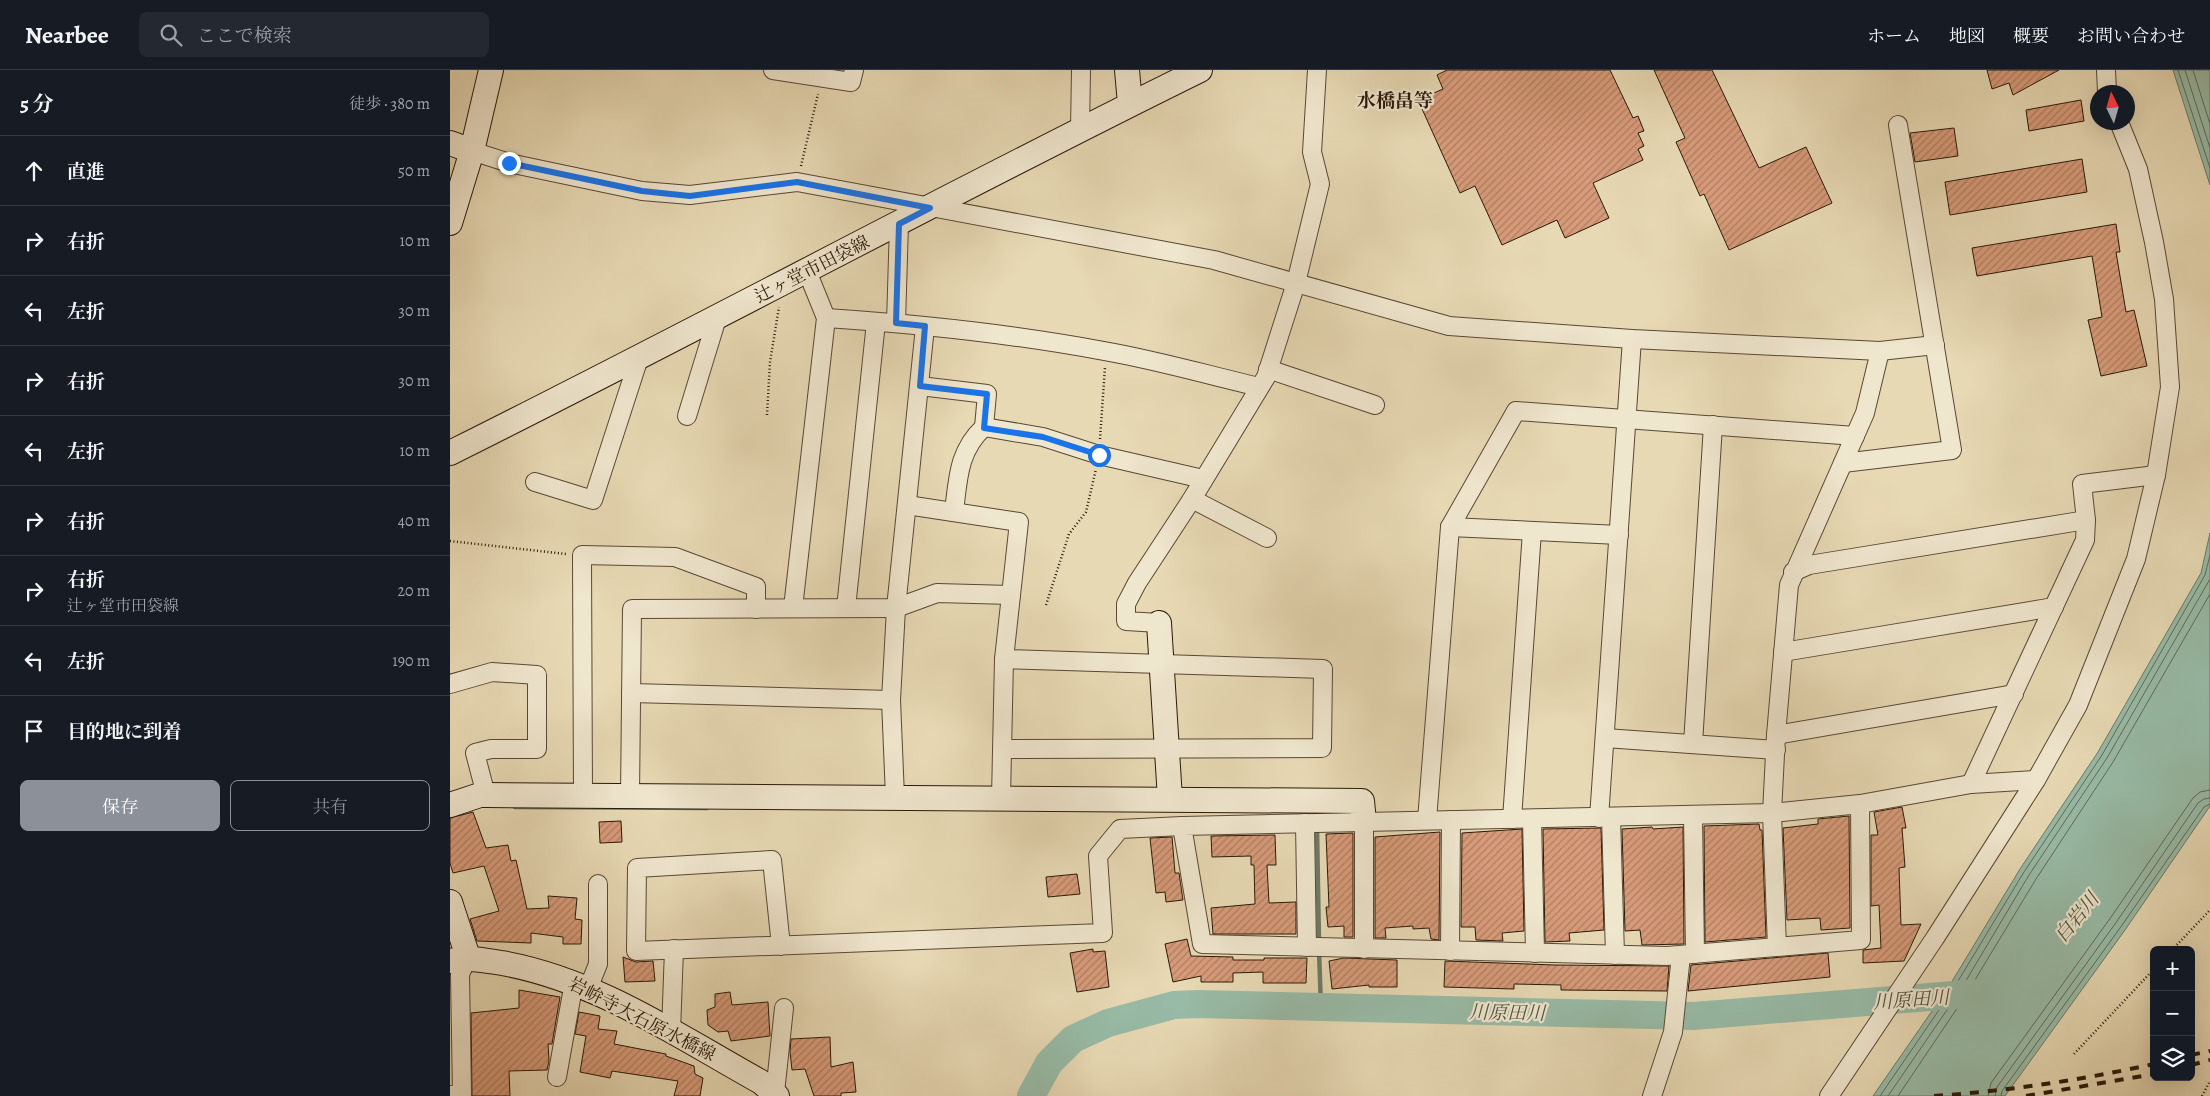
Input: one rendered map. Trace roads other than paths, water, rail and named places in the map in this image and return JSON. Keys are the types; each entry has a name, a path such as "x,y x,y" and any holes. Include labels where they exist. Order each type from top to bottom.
{"main road":[{"path":"450,223 461,147 492,70"},
{"path":"1127,70 1130,104"},
{"name":"辻ヶ堂市田袋線","path":"450,453 718,318 1130,104 1200,70"},
{"path":"1159,623 1170,799"},
{"path":"450,805 480,795 1362,801 1364,822"},
{"path":"450,902 459,959"},
{"name":"岩峅寺大石原水橋線","path":"459,959 534,969 581,985 671,1032 760,1082 776,1094"}],"street":[{"path":"773,70 851,82 854,70"},
{"path":"1080,130 1081,70"},
{"path":"1159,623 1126,621 1126,604 1137,583 1192,499 1259,387 1268,369 1296,283 1320,184 1312,152 1317,70"},
{"path":"2106,70 2107,85"},
{"path":"1843,463 1952,450 1898,125"},
{"path":"1829,1096 1930,946 2036,780 2078,705 2136,559 2156,475 2170,388 2164,300 2138,170 2122,130"},
{"path":"461,147 509,163 642,191 690,196 797,182 1214,260 1449,326 1632,339 1880,351 1935,344"},
{"path":"896,323 899,224"},
{"path":"793,608 826,318 807,271"},
{"path":"688,416 718,318"},
{"path":"826,318 896,323 1035,339 1106,351 1259,387"},
{"path":"846,608 876,322"},
{"path":"895,797 891,700 896,608 925,326"},
{"path":"1615,955 1605,817 1605,738 1632,339"},
{"path":"1777,947 1772,813 1789,585 1793,572 1865,413 1880,351"},
{"path":"535,482 593,500 639,358"},
{"path":"1268,369 1376,405"},
{"path":"920,386 987,394 984,428 974,437 959,467 954,512"},
{"path":"1427,820 1450,527 1516,411 1855,436"},
{"path":"1693,744 1713,425"},
{"path":"984,428 1043,437 1099,455 1204,479"},
{"path":"1972,784 2085,540 2086,520 2082,484 2156,475"},
{"path":"1192,499 1267,538"},
{"path":"907,505 1019,522 1004,659 1001,798"},
{"path":"1793,572 1808,565 2086,520"},
{"path":"1450,527 1619,535"},
{"path":"1512,819 1532,531"},
{"path":"583,795 582,555 675,557 756,587 756,608"},
{"path":"630,795 632,610 896,608 937,593 1011,595"},
{"path":"1783,652 2054,607"},
{"path":"1002,750 1322,748 1323,669 1004,659"},
{"path":"450,684 492,672 537,675 537,749 491,748 475,754 486,795"},
{"path":"631,693 891,700"},
{"path":"1605,738 1693,744 1776,742 2014,694"},
{"path":"781,946 772,860 636,868 636,951 781,946 1103,933 1098,856 1120,829 1772,813 1860,804 1972,784 2036,780"},
{"path":"1182,826 1202,944 1615,955 1688,955 1861,940 1860,804"},
{"path":"1652,1096 1673,1032 1688,955 1693,815"},
{"path":"1532,819 1536,953"},
{"path":"1450,951 1451,820"},
{"path":"1364,822 1364,949"},
{"path":"1304,823 1307,947"},
{"path":"557,1077 581,985 598,964 598,884"},
{"path":"671,1032 674,949"},
{"path":"450,1095 462,1094 459,959"},
{"path":"776,1094 784,1008"}],"water":[{"path":"2173,70 2210,70 2210,185"},
{"name":"白岩川","path":"2210,533 2210,806 2125,930 2005,1096 1873,1096 1948,988 2020,869 2098,752 2201,573"}],"waterway":[{"path":"515,807 707,808"},
{"path":"1317,827 1319,942"},
{"path":"1319,950 1321,1008"},
{"name":"川原田川","path":"1031,1096 1049,1063 1073,1039 1108,1023 1174,1005 1694,1016 1979,993"}],"railway":[{"path":"2195,1054 2210,1051"},
{"path":"2195,1064 2210,1060"},
{"path":"1934,1096 2044,1084 2150,1065"},
{"path":"2026,1096 2150,1075"}],"district":[{"name":"水橋畠等","path":"1395,100"}]}
